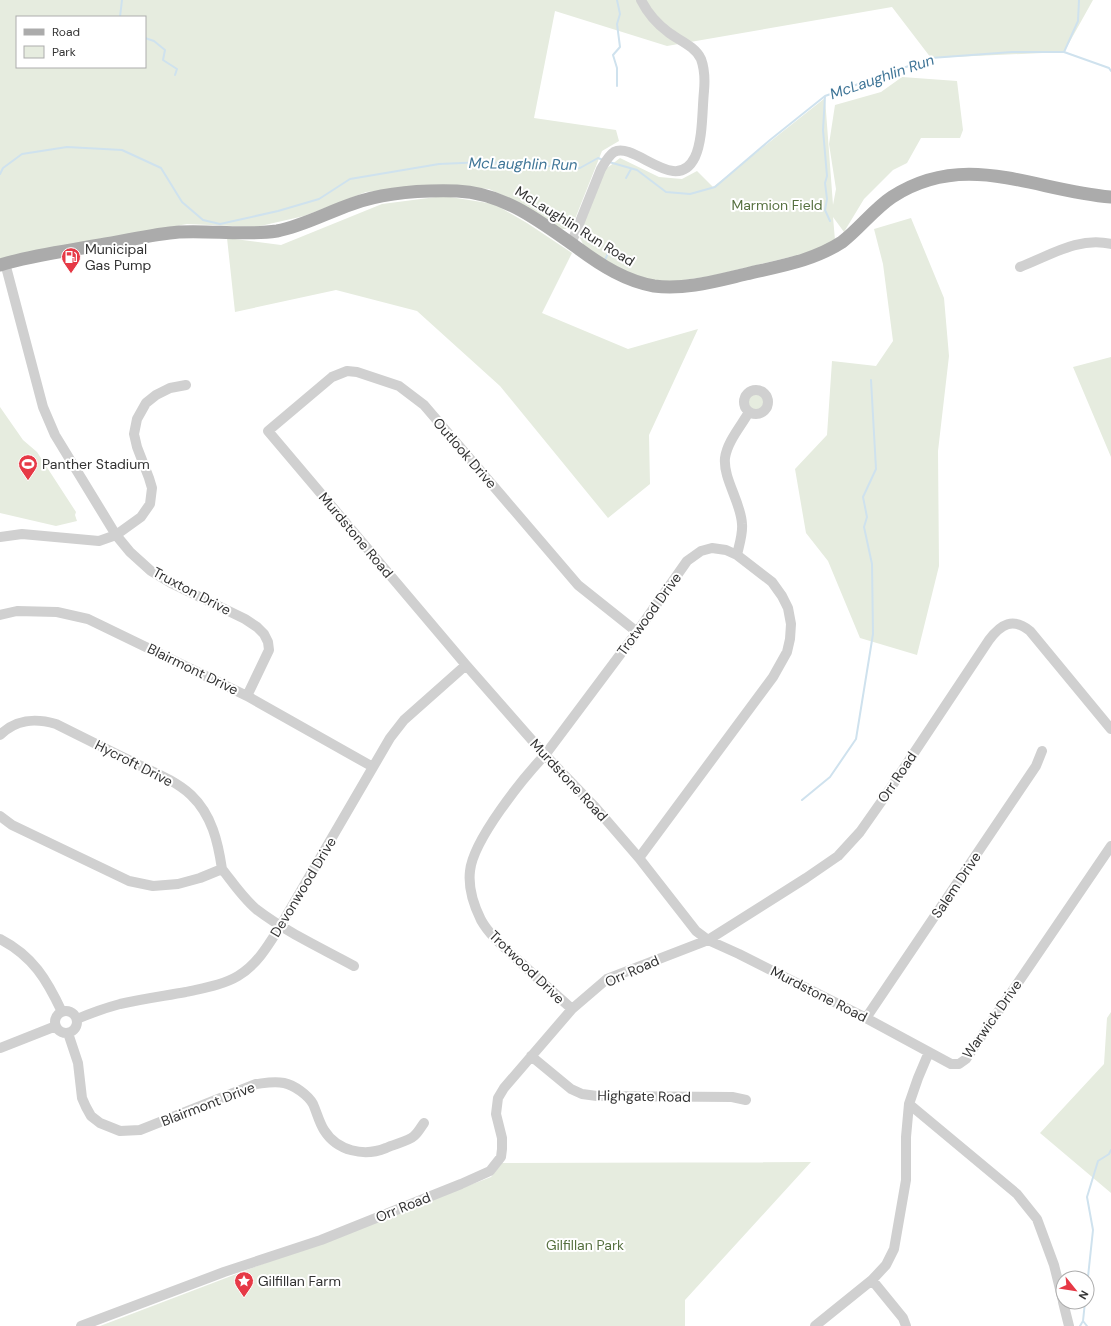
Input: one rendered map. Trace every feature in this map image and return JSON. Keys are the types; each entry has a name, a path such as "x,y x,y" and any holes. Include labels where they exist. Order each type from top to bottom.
{"main road":[{"name":"McLaughlin Run Road","path":"3,264 32,257 168,234 192,232 250,234 280,230 294,227 365,200 393,194 424,191 459,191 473,192 503,200 522,210 606,268 636,282 656,286 684,286 705,283 813,257 842,242 892,197 909,187 950,175 996,175 1111,197"}],"street":[{"path":"571,244 604,165 614,152 621,151 629,153 663,169 671,171 680,171 692,163 696,156 705,73 700,58 694,50 655,21 647,12 642,0"},
{"path":"1020,267 1078,244 1092,242 1111,244"},
{"name":"Truxton Drive","path":"3,264 43,407 56,435 116,535 130,552 151,571 171,583 245,619 258,627 264,634 268,642 268,650 247,696"},
{"name":"Outlook Drive","path":"268,431 332,377 347,371 357,372 399,386 424,405 578,585 637,632"},
{"path":"0,538 22,534 99,541 116,535 141,517 150,504 152,488 150,478 137,447 134,434 138,419 142,410 156,395 170,388 186,384"},
{"path":"737,555 742,524 738,504 725,467 725,457 729,445 749,412"},
{"name":"Murdstone Road","path":"268,431 466,665 545,755 595,807 639,858 696,931 708,940 866,1018 929,1052"},
{"name":"Trotwood Drive","path":"572,1009 498,941 482,921 471,896 470,870 479,845 495,818 533,768 545,755 637,632 687,561 701,551 712,548 726,550 737,555 772,582 782,596 788,608 791,624 787,652 773,676 639,858"},
{"name":"Blairmont Drive","path":"0,615 17,611 57,612 88,619 247,696 373,767"},
{"name":"Orr Road","path":"81,1326 224,1272 324,1239 490,1171 501,1157 502,1149 502,1138 496,1114 498,1098 504,1088 572,1009 607,979 708,940 838,856 860,832 989,640 995,632 1003,626 1017,623 1030,630 1111,729"},
{"name":"Devonwood Drive","path":"76,1019 120,1004 197,989 228,981 238,976 254,963 267,948 281,925 390,738 404,720 466,665"},
{"name":"Hycroft Drive","path":"0,735 12,727 28,720 42,720 56,724 172,781 191,795 204,811 213,828 218,843 222,869 242,895 256,908 281,925 354,966"},
{"name":"Salem Drive","path":"866,1018 1036,766 1042,751"},
{"path":"0,816 12,825 129,881 153,886 178,884 200,878 222,869"},
{"name":"Warwick Drive","path":"929,1052 951,1064 958,1064 966,1060 1111,846"},
{"path":"0,940 19,951 37,968 50,987 62,1012"},
{"path":"62,1012 69,1012 75,1016 76,1019 76,1026 72,1032 62,1032 56,1026 55,1019 62,1012"},
{"path":"0,1048 56,1026"},
{"name":"Blairmont Drive","path":"68,1033 78,1063 82,1098 86,1107 92,1116 100,1123 120,1131 140,1130 256,1084 272,1082 284,1083 296,1088 304,1095 312,1103 324,1130 330,1139 341,1147 349,1150 359,1152 382,1149 414,1136 424,1124"},
{"path":"816,1326 872,1280 886,1265 894,1249 906,1180 906,1138 909,1104 929,1052"},
{"name":"Highgate Road","path":"531,1056 571,1089 582,1094 597,1096 732,1097 746,1100"},
{"path":"909,1104 1017,1194 1037,1219 1055,1270"},
{"path":"872,1280 903,1318 906,1326"},
{"path":"1065,1310 1069,1326"}],"green space":[{"path":"0,0 1093,0 1064,52 931,58 892,7 667,46 555,11 534,118 616,130 619,141 602,151 571,229 557,229 518,202 489,189 435,185 366,192 304,216 256,227 187,224 0,259"},
{"name":"Marmion Field","path":"902,77 957,81 963,130 960,138 921,138 907,163 893,170 864,199 844,232 833,217 835,240 815,251 711,276 663,283 628,273 585,248 579,236 602,172 620,158 659,177 682,179 697,171 713,187 825,98 833,205 836,189 829,144 835,105 881,92"},
{"path":"444,196 494,204 527,223 572,253 542,313 628,349 698,329 649,435 650,484 608,518 500,386 417,311 336,290 235,312 227,238 281,245 382,204"},
{"path":"911,218 944,298 949,356 938,451 939,566 917,655 860,638 828,561 806,533 795,469 827,435 832,361 876,366 893,341 883,264 874,229"},
{"path":"1111,357 1111,457 1073,367"},
{"path":"756,394 762,396 764,402 762,408 756,410 750,408 748,402 750,396"},
{"name":"Panther Stadium","path":"0,407 23,440 37,452 76,512 75,515 77,521 56,526 0,513"},
{"path":"1111,1012 1111,1193 1040,1133 1104,1064 1107,1018"},
{"name":"Gilfillan Park","path":"811,1162 685,1300 685,1326 100,1326 491,1177 502,1163"}],"waterway":[{"path":"120,16 122,0"},
{"path":"617,0 620,14 617,24 620,47 613,55 617,68 617,86"},
{"path":"1064,52 1078,21 1079,0"},
{"path":"146,38 154,41 165,50 163,60 177,69 175,75"},
{"name":"McLaughlin Run","path":"609,162 637,170 666,192 690,194 715,187 825,96 931,58 1012,52 1064,52 1109,68 1111,71"},
{"path":"825,96 823,130 827,176 825,183 827,199 825,210 830,221"},
{"name":"McLaughlin Run","path":"0,174 3,168 22,154 67,147 122,150 161,168 182,202 203,220 220,224 278,211 319,199 350,179 439,164 485,162 580,168 598,158 603,160"},
{"path":"626,178 631,169"},
{"path":"605,260 608,253"},
{"path":"802,800 830,777 856,739 873,634 872,564 864,527 867,517 863,497 876,469 871,380"},
{"path":"1089,1270 1093,1230 1087,1197 1098,1161 1109,1154 1111,1150"},
{"path":"1084,1310 1083,1321 1087,1326"},
{"path":"1080,1326 1083,1321"}],"place":[{"name":"Municipal Gas Pump","path":"71,274"},
{"name":"Panther Stadium","path":"28,481"},
{"name":"Gilfillan Farm","path":"244,1298"}]}
